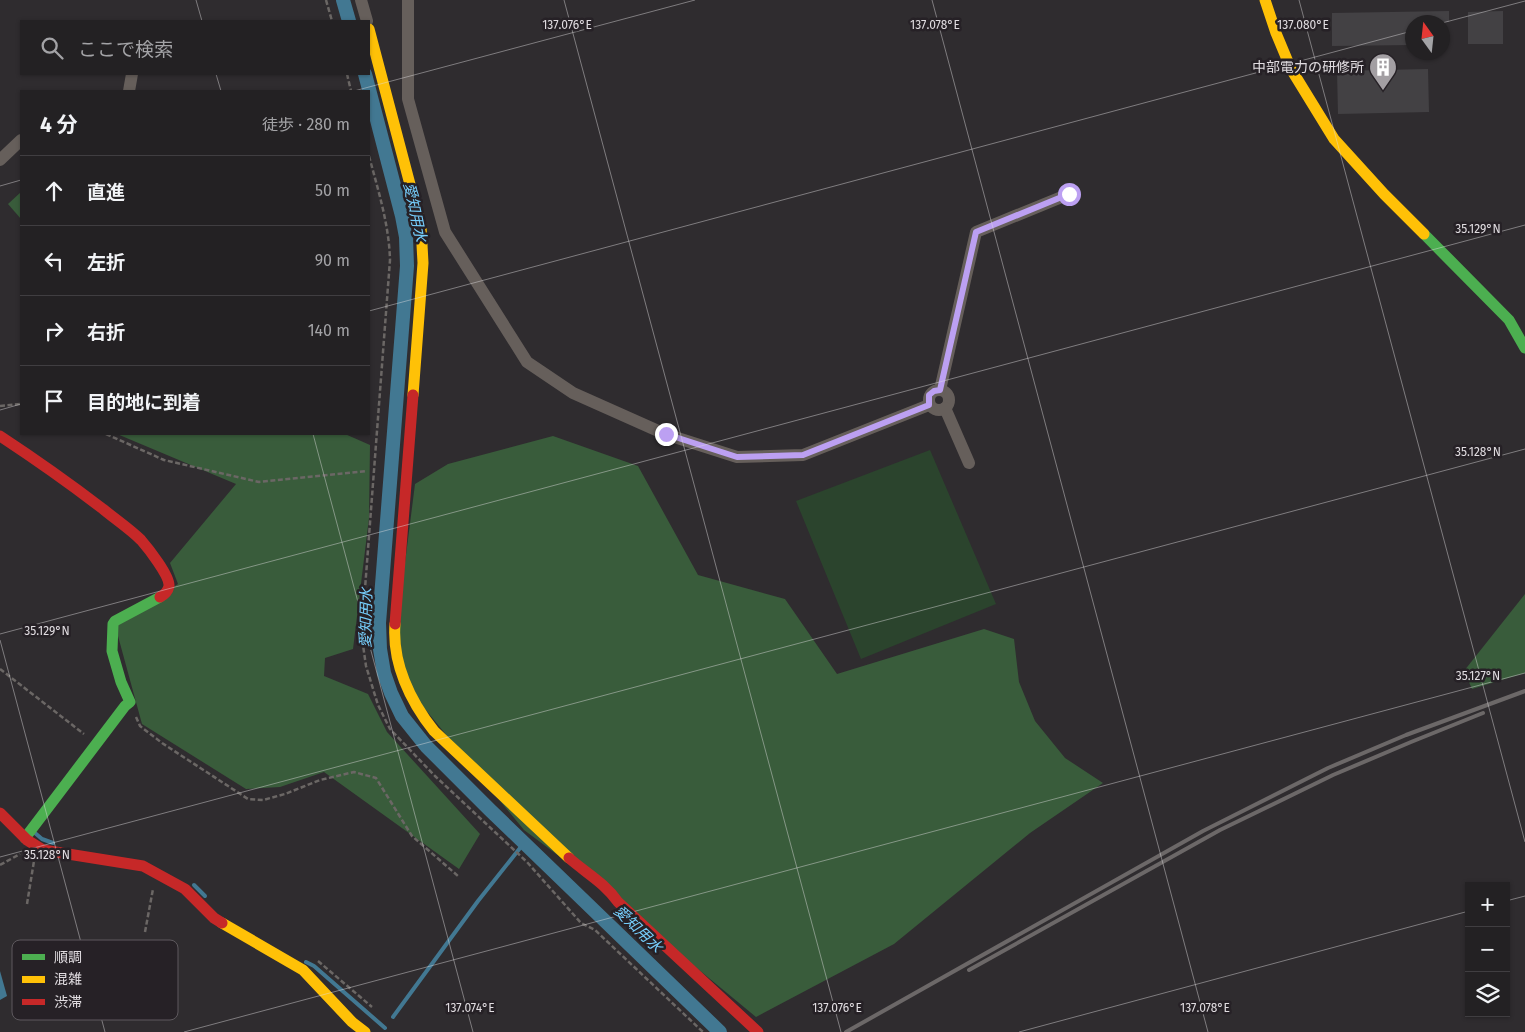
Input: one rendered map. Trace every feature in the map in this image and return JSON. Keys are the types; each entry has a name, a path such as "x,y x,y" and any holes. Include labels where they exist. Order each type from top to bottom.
{"street":[{"path":"361,0 367,20"},
{"path":"408,0 408,99 445,232 527,362 573,393 666,434 737,457 803,455 929,405"},
{"path":"1265,0 1291,70 1334,139 1384,194 1509,320 1525,348"},
{"path":"370,33 421,226 423,263 396,629 398,660 402,676 414,704 425,722 580,868 594,875 610,889 618,902 758,1032"},
{"path":"129,90 132,75"},
{"path":"0,160 20,141"},
{"path":"940,390 976,232 1069,194"},
{"path":"940,390 946,393 949,399 945,408 934,410 929,405 929,395 934,391 940,390"},
{"path":"945,408 969,463"},
{"path":"0,436 86,495 141,540 148,548 169,585 164,595 115,621 113,624 112,651 121,682 130,702 96,743 26,839"},
{"path":"0,813 26,839 44,850 143,866 185,889 214,918 303,970 352,1022 365,1032"}],"path":[{"path":"326,0 332,20"},
{"path":"346,75 351,90"},
{"path":"370,160 389,240 390,260 364,602 363,645 366,666 378,705 390,729 404,745 526,862 581,924 595,930 703,1032"},
{"path":"0,406 20,404"},
{"path":"108,435 164,460 259,482 367,471"},
{"path":"0,669 96,743"},
{"path":"130,702 140,726 162,743 248,799 263,800 285,794 320,780 354,772 376,778 412,836 458,876"},
{"path":"0,866 19,855 26,839"},
{"path":"26,904 35,851 38,847"},
{"path":"146,932 155,880 158,874"}],"green space":[{"path":"20,193 20,218 8,204"},
{"path":"119,435 347,435 370,445 369,518 353,649 325,658 324,676 368,694 387,732 480,834 459,869 324,772 280,787 246,789 142,724 115,625 178,584 170,563 236,484"},
{"path":"553,436 638,466 698,575 785,599 837,674 984,629 1014,639 1019,682 1035,721 1065,758 1103,783 1030,833 894,944 756,1017 583,874 524,830 407,687 397,626 415,484 448,464"},
{"path":"930,450 996,604 861,659 796,501"},
{"path":"1525,594 1525,673 1472,689 1464,671"}],"water":[{"path":"0,971 7,996 0,1000"}],"building":[{"path":"1449,11 1449,15 1405,15 1405,45 1332,46 1332,13"},
{"path":"1503,11 1503,44 1468,44 1468,12"},
{"name":"中部電力の研修所","path":"1428,69 1429,112 1338,114 1337,71"}],"waterway":[{"name":"愛知用水","path":"343,0 349,20"},
{"name":"愛知用水","path":"365,75 369,90"},
{"name":"愛知用水","path":"370,93 406,237 407,266 379,623 380,649 384,673 391,693 402,716 426,746 720,1032"},
{"path":"35,833 42,839 53,843"},
{"path":"393,1017 478,901 524,843"},
{"path":"194,885 205,896"},
{"path":"306,962 314,966 385,1028"}],"railway":[{"path":"846,1032 1203,831 1328,768 1406,735 1525,691"},
{"path":"969,970 1220,830 1333,775 1483,713"}],"traffic: fast":[{"path":"1424,234 1509,320 1525,348"},
{"path":"25,838 125,706 130,702 121,682 112,651 113,624 115,621 160,597"}],"traffic: slow":[{"path":"1265,0 1291,69 1334,139 1384,194 1424,234"},
{"path":"370,33 421,226 423,263 413,395"},
{"path":"395,624 396,653 404,681 425,719 434,731 569,858"},
{"path":"222,923 303,970 352,1022 365,1032"}],"traffic: jam":[{"path":"395,624 413,395"},
{"path":"0,436 77,490 141,540 158,562 168,581 168,590 160,597"},
{"path":"0,813 27,840 43,850 143,866 185,889 214,918 222,923"},
{"path":"569,858 613,895 618,902 758,1032"}],"place":[{"name":"中部電力の研修所","path":"1383,91"}],"route":[{"path":"666,434 737,457 803,455 929,405 929,395 934,391 940,390 976,232 1069,194"}]}
